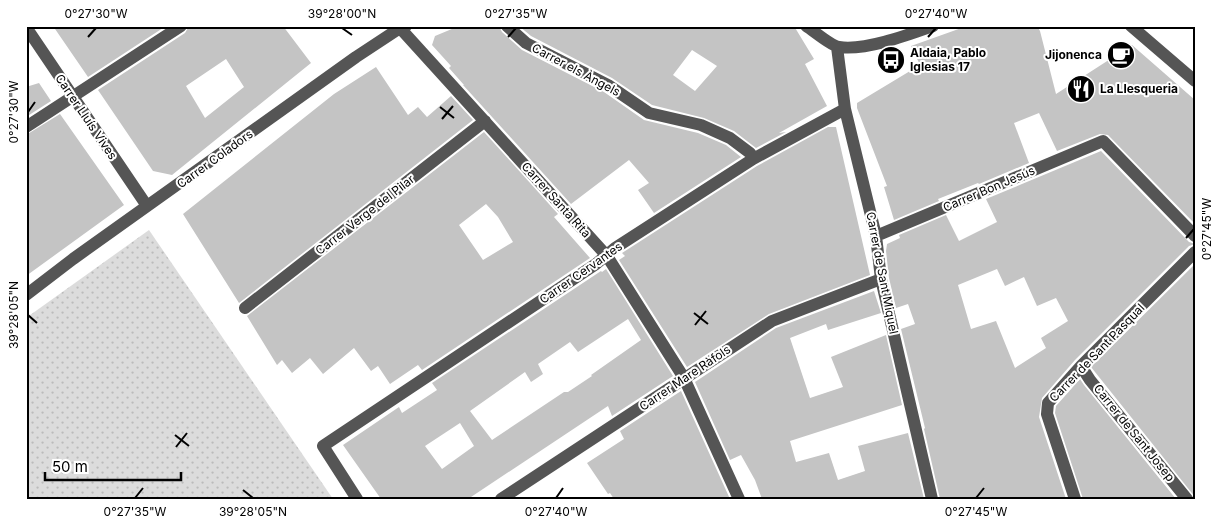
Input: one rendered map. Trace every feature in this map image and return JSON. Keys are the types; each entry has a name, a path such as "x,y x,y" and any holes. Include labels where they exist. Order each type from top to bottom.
{"street":[{"path":"26,127 181,26"},
{"name":"Carrer els Àngels","path":"507,26 526,43 608,85 649,113 701,125 730,138 750,153 754,159"},
{"path":"806,26 837,47 859,46 905,36 933,26"},
{"name":"Carrer Lluís Vives","path":"26,27 148,206"},
{"name":"Carrer Santa Rita","path":"403,27 606,256 684,378 739,499"},
{"name":"Carrer Coladors","path":"26,295 72,259 356,58 403,27"},
{"path":"1132,27 1195,81"},
{"name":"Carrer de Sant Miquel","path":"837,47 845,109 876,236 881,278 932,499"},
{"name":"Carrer Cervantes","path":"357,499 323,446 754,159 845,109"},
{"name":"Carrer Verge del Pilar","path":"245,308 485,121"},
{"name":"Carrer Bon Jesús","path":"876,236 1103,141 1195,236"},
{"name":"Carrer de Sant Pasqual","path":"1076,499 1047,414 1048,402 1081,366 1195,252"},
{"name":"Carrer Mare Ràfols","path":"501,499 772,321 881,278"},
{"name":"Carrer de Sant Josep","path":"1081,366 1187,499"}],"shaded area":[{"path":"149,230 333,499 26,499 26,318"}],"building":[{"path":"53,26 166,26 88,77"},
{"path":"189,26 283,26 311,63 172,175 153,171 98,90 185,33","holes":["226,59 244,87 205,118 186,86"]},
{"path":"459,26 499,26 502,32 522,50 604,92 644,120 698,133 726,145 741,157 654,213 638,190 649,183 629,160 571,204 463,85 449,68 451,66 432,45 435,36"},
{"path":"519,26 794,26 814,59 805,64 827,106 779,133 786,132 756,148 734,131 704,118 652,105 612,78 531,36","holes":["692,50 717,66 695,91 673,75"]},
{"path":"967,26 1037,26 1040,31 1056,94 1132,45 1195,100 1195,224 1108,135 1100,134 1057,151 1039,113 1014,123 1029,163 938,199 939,201 894,220 884,187 887,186 857,108 857,103 920,65 911,46"},
{"path":"376,67 408,115 418,107 427,117 451,96 473,120 239,303 183,214 334,94"},
{"path":"39,83 51,101 26,117 26,87"},
{"path":"60,114 124,205 26,276 26,135"},
{"path":"828,127 836,127 870,275 769,314 687,367 619,260 625,256 622,253 757,166"},
{"path":"484,132 558,214 554,217 590,258 422,370 418,365 390,384 378,366 371,371 354,348 323,374 310,358 292,373 282,360 277,365 247,316","holes":["486,204 498,217 513,242 483,260 459,225"]},
{"path":"1101,151 1189,242 1195,244 1189,246 1075,360 1042,398 1039,417 1066,499 940,499 901,329 915,324 908,304 896,308 889,278 887,244 900,238 899,235 946,215 959,241 997,222 986,199","holes":["997,269 1005,286 1024,277 1037,306 1056,298 1068,321 1041,338 1046,348 1015,368 996,321 971,329 958,285"]},
{"path":"1195,264 1195,497 1091,367"},
{"path":"606,269 673,376 612,416 608,406 468,499 381,499 343,445 399,407 402,413 437,390 432,383","holes":["628,319 641,340 592,376 568,392 564,392 492,440 470,411 525,372 531,382 543,374 538,364 570,342 578,352","460,423 474,446 442,469 425,446"]},
{"path":"874,291 881,313 828,330 826,324 790,338 810,398 843,387 831,357 886,335 902,405 790,441 796,462 829,453 838,480 865,471 858,446 908,433 924,499 762,499 755,480 741,455 730,460 695,382 776,328"},
{"path":"1080,379 1176,499 1083,499 1055,413 1056,406"},
{"path":"681,391 730,499 614,499 610,493 608,494 587,463 624,439 620,431"}],"place":[{"name":"Jijonenca","path":"1121,55"},
{"name":"Aldaia, Pablo Iglesias 17","path":"891,60"},
{"name":"La Llesqueria","path":"1081,89"}]}
